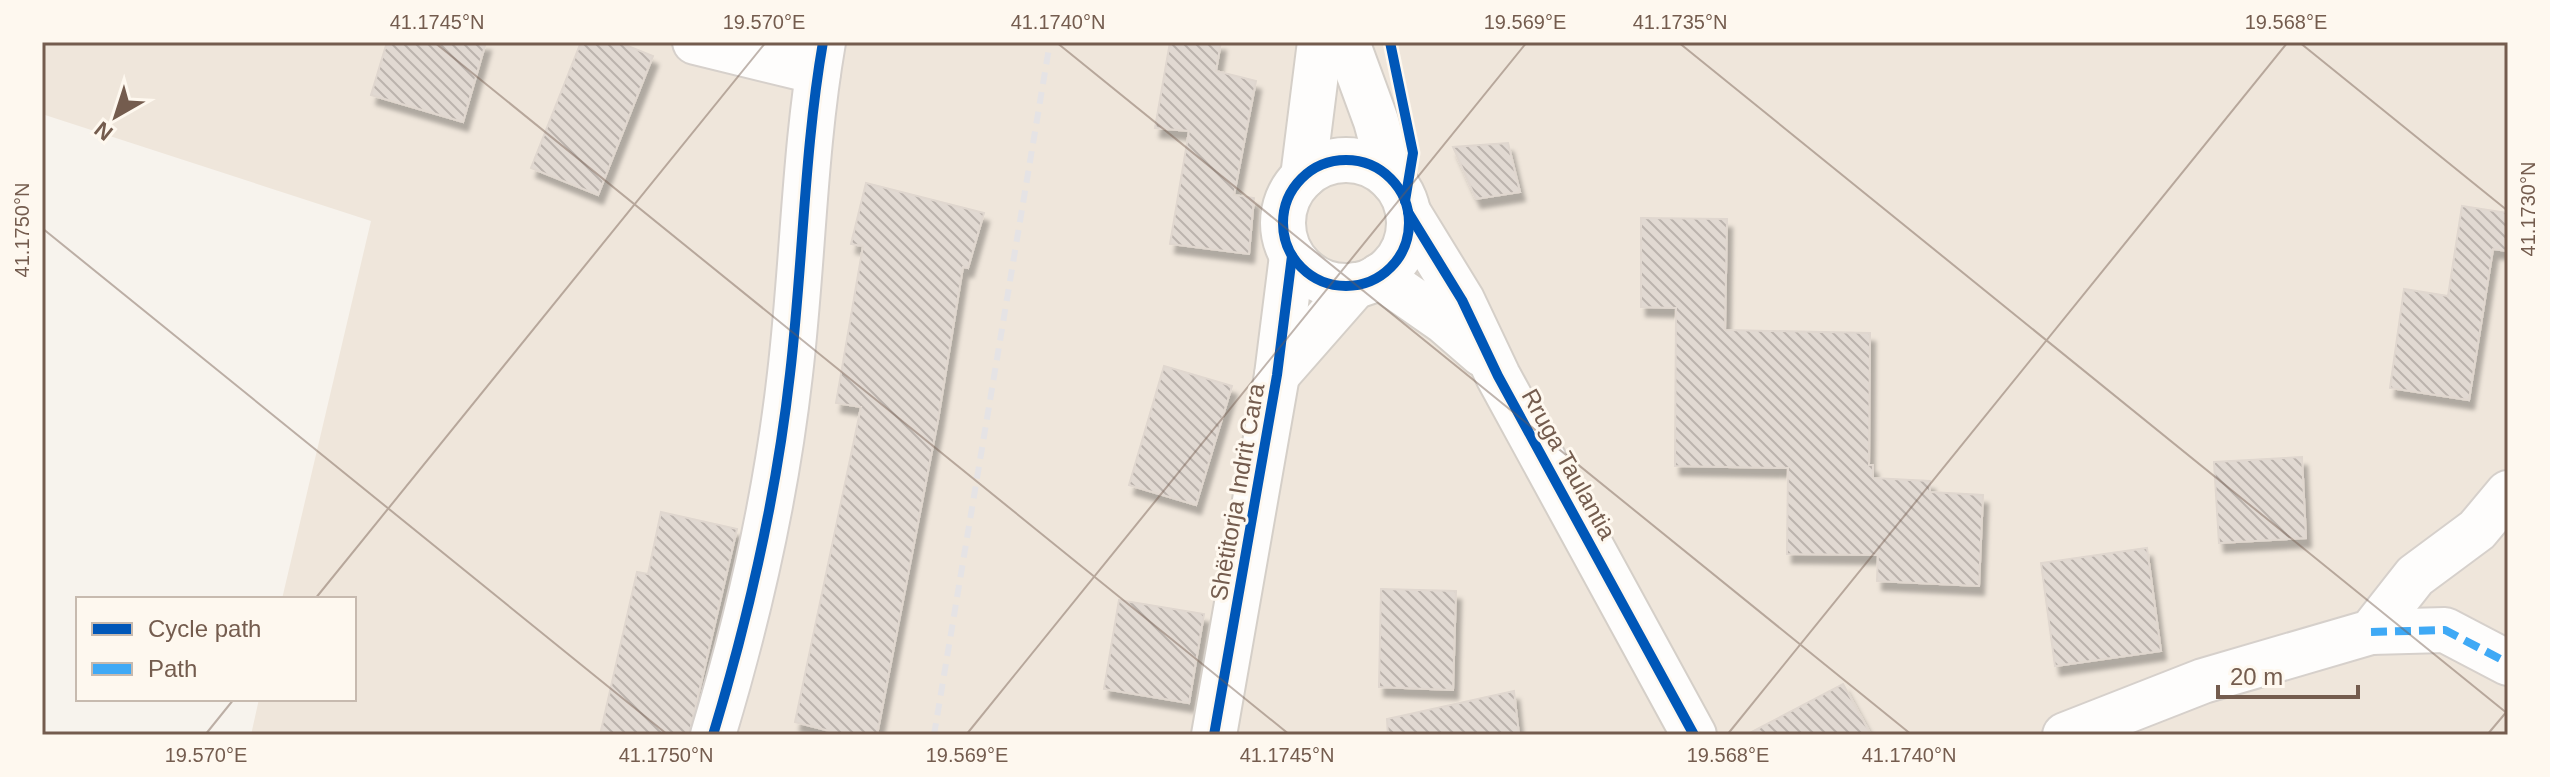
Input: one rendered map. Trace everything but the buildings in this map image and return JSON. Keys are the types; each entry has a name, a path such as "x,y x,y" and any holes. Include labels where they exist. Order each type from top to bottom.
{"street":[{"path":"695,42 820,57 790,373 772,508 747,622 713,735"},
{"path":"1303,177 1320,42"},
{"path":"1347,42 1400,196 1403,249 1367,281 1344,286 1309,274 1292,256 1283,221 1289,196 1303,177 1323,164 1348,160 1372,165 1400,196"},
{"name":"Rruga Taulantia","path":"1400,196 1462,300 1490,361 1694,735"},
{"name":"Shëtitorja Indrit Cara","path":"1214,735 1277,375 1292,256"},
{"name":"Rruga Taulantia","path":"1367,281 1445,322 1490,361"},
{"name":"Shëtitorja Indrit Cara","path":"1277,375 1367,281"},
{"path":"2371,632 2415,576 2477,530 2508,493"},
{"path":"2065,735 2203,681 2371,632 2445,630 2508,663"}],"shaded area":[{"path":"42,42 2508,42 2508,735 251,735 259,701 356,701 356,597 282,597 371,221 42,114"}],"railway":[{"path":"934,735 1050,42"}],"marked path":[{"path":"2371,632 2445,630 2508,663"}],"cycle path":[{"path":"713,735 749,601 777,466 790,374 812,124 823,42"},
{"path":"1390,42 1413,153 1405,201"},
{"path":"1346,160 1370,165 1390,179 1404,199 1409,223 1404,247 1390,267 1370,281 1346,286 1322,281 1302,267 1288,247 1283,223 1288,199 1302,179 1322,165 1346,160"},
{"path":"1408,212 1462,300 1498,376 1694,735"},
{"path":"1214,735 1277,375 1292,256"}]}
